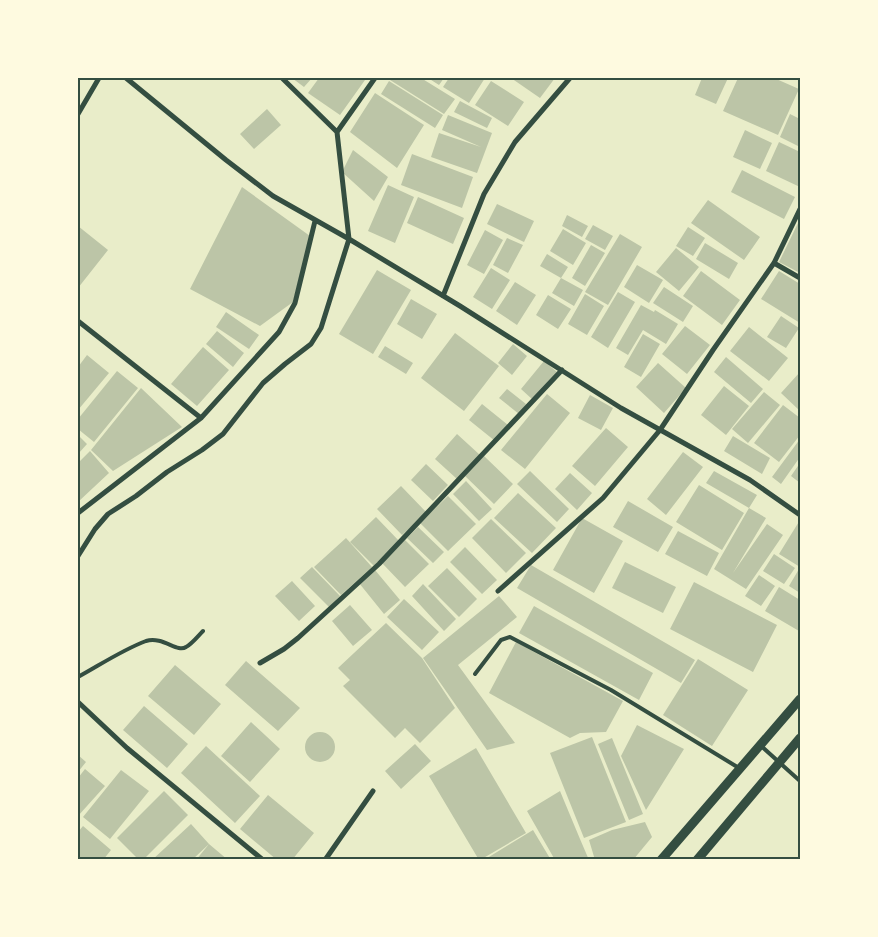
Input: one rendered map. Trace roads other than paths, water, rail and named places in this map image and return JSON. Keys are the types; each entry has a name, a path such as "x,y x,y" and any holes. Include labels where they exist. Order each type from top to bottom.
{"street":[{"path":"78,114 99,78"},
{"path":"126,78 273,196 443,296 621,408 750,480 800,515"},
{"path":"78,556 95,529 108,514 223,434 263,384 311,344 321,328 349,239 337,132 282,78"},
{"path":"337,132 375,78"},
{"path":"443,296 484,194 515,142 570,78"},
{"path":"498,591 603,498 660,430 713,350 774,264 800,209"},
{"path":"78,513 201,418 279,332 296,303 315,221"},
{"path":"774,264 800,278"},
{"path":"78,321 201,418"},
{"path":"260,663 291,643 379,564 562,370"},
{"path":"662,859 800,699"},
{"path":"78,702 127,748 263,860"},
{"path":"697,860 800,738"},
{"path":"325,860 373,791"}],"lane":[{"path":"78,677 149,640 160,640 178,649 186,648 203,631"},
{"path":"475,674 501,640 510,637 611,690 739,768"},
{"path":"760,746 800,781"}]}
